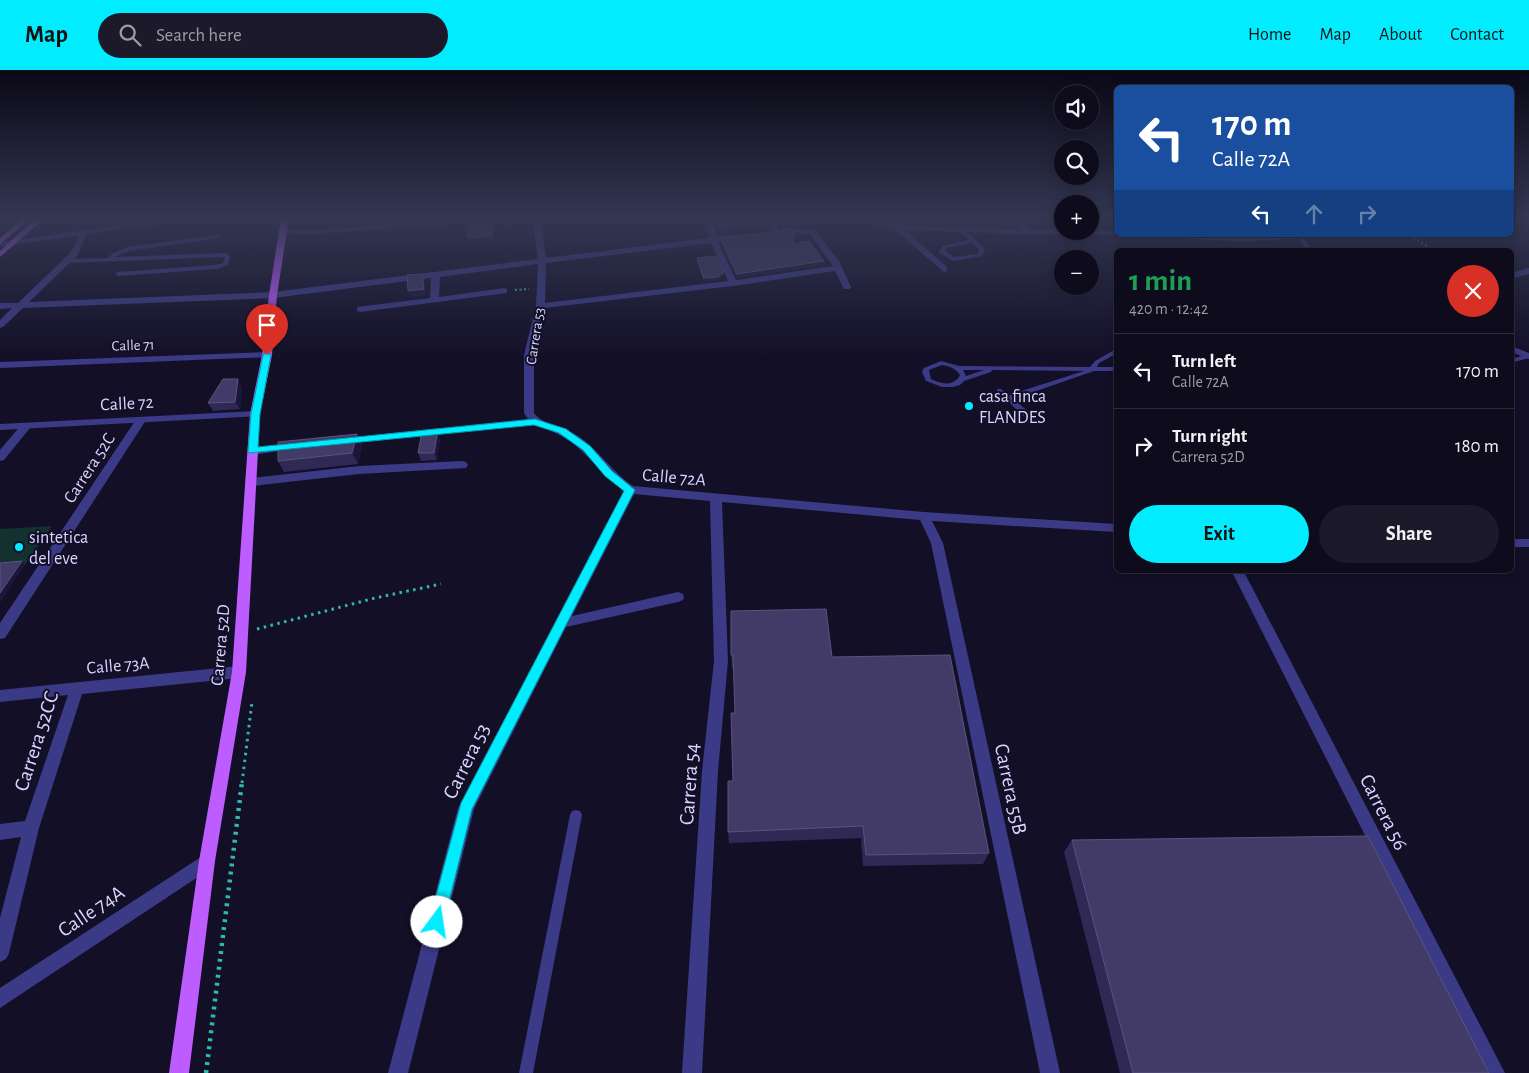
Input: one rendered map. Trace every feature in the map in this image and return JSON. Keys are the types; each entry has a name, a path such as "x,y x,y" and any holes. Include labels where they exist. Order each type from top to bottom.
{"main road":[{"name":"Carrera 52D","path":"178,1073 206,861 239,672 255,414 267,355 272,295 277,265"}],"street":[{"path":"0,325 62,265"},
{"path":"0,306 272,295 519,265"},
{"name":"Carrera 53","path":"535,422 530,413 529,404 529,355 540,306 542,265"},
{"path":"726,265 734,283"},
{"path":"836,265 847,287"},
{"path":"940,265 944,268"},
{"path":"540,306 734,283 838,268"},
{"path":"1514,275 1529,271"},
{"path":"434,300 436,275"},
{"path":"360,309 504,291"},
{"path":"1514,350 1529,356"},
{"name":"Calle 71","path":"0,365 267,355"},
{"name":"Calle 72","path":"0,427 255,414"},
{"name":"Carrera 52C","path":"0,634 141,420"},
{"name":"Calle 72A","path":"332,443 535,422 563,431 586,448 608,474 630,490 924,516 1114,528"},
{"path":"0,457 26,426"},
{"path":"253,451 303,446"},
{"path":"251,482 359,470 462,465"},
{"name":"Carrera 53","path":"398,1073 466,808 630,490"},
{"name":"Carrera 54","path":"692,1073 710,771 721,661 716,498"},
{"name":"Carrera 55B","path":"924,516 937,543 1050,1073"},
{"path":"1514,543 1529,543"},
{"name":"Carrera 56","path":"1239,573 1495,1073"},
{"path":"562,623 678,597"},
{"name":"Calle 73A","path":"0,696 239,672"},
{"name":"Carrera 52CC","path":"0,953 31,828 77,688"},
{"path":"0,832 31,828"},
{"name":"Calle 74A","path":"0,999 206,861"}],"lane":[{"path":"118,274 218,267 224,265"},
{"path":"1008,398 1082,374 1114,352"},
{"path":"1514,359 1529,356"},
{"path":"999,369 963,379 955,384 940,385 933,383 925,376 926,368 935,364 948,364 958,368 1094,367 1114,369"},
{"path":"958,368 962,371 963,379"},
{"path":"998,390 1031,418"},
{"path":"526,1073 576,814"}],"path":[{"path":"504,291 542,287"},
{"path":"242,633 376,598 441,584"}],"green space":[{"name":"sintetica del eve","path":"52,526 25,565 0,567 0,529"}],"building":[{"path":"699,265 720,265 724,272 718,277 704,278"},
{"path":"733,265 799,265 737,274"},
{"path":"422,274 424,289 408,291 407,275"},
{"path":"223,379 238,379 235,402 208,403"},
{"path":"438,429 434,453 418,453 422,431"},
{"path":"357,434 352,453 278,461 278,442"},
{"path":"22,561 0,593 0,563"},
{"path":"826,609 832,657 950,655 989,853 866,855 863,826 728,832 728,781 733,781 731,713 735,713 733,655 731,655 731,611"},
{"path":"1368,836 1489,1073 1133,1073 1072,840"}],"place":[{"name":"casa finca FLANDES","path":"969,406"},
{"name":"sintetica del eve","path":"19,547"}],"route":[{"path":"267,355 255,414 253,451 535,422 563,431 586,448 608,474 630,490 466,808 437,922"}]}
